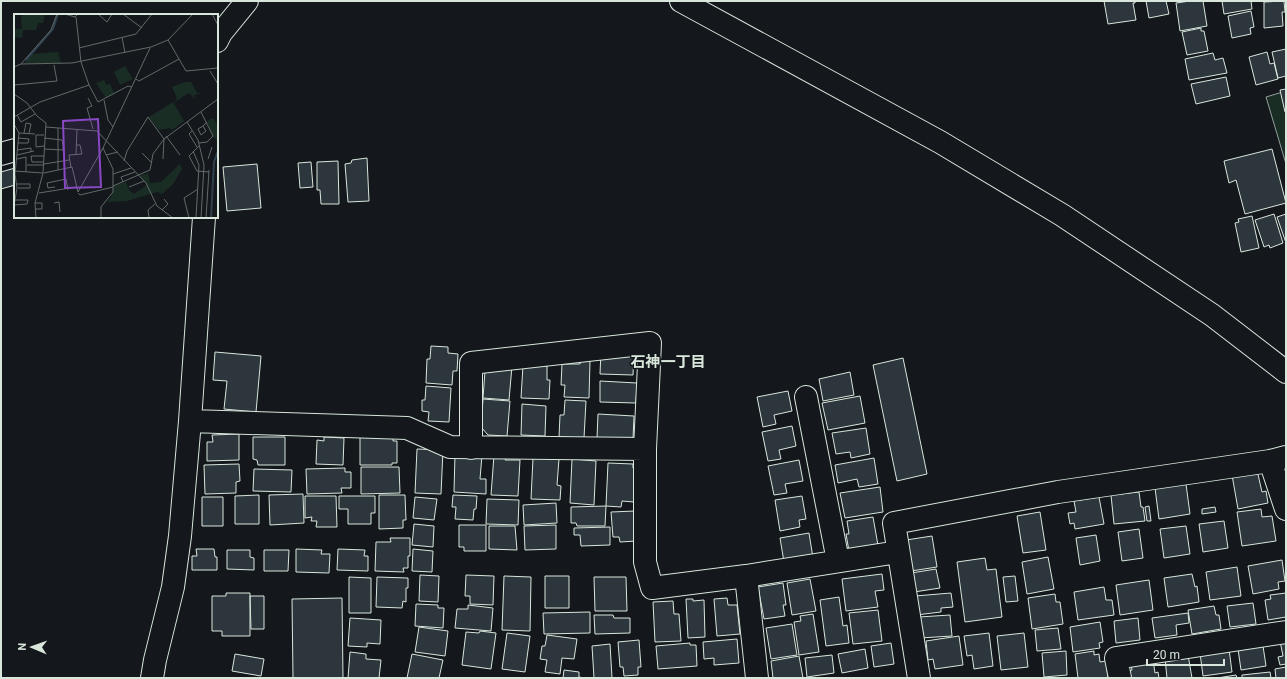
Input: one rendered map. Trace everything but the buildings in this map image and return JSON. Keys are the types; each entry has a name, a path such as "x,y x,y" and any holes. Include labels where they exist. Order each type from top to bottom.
{"street":[{"path":"218,39 221,33 247,1"},
{"path":"681,1 940,142 1062,214 1212,315 1286,372"},
{"path":"1,154 14,150"},
{"path":"152,678 173,587 180,536 190,421 204,218"},
{"path":"471,448 471,363 650,343 645,449 645,562 652,588 746,576 898,552"},
{"path":"806,396 838,561"},
{"path":"190,421 407,428 450,447 645,449"},
{"path":"919,678 894,523 1058,492 1278,459 1286,509"},
{"path":"746,576 757,678"},
{"path":"1120,678 1116,658 1286,632"}],"green space":[{"path":"1286,91 1286,164 1266,97"}],"district":[{"name":"石神一丁目","path":"668,362"}]}
